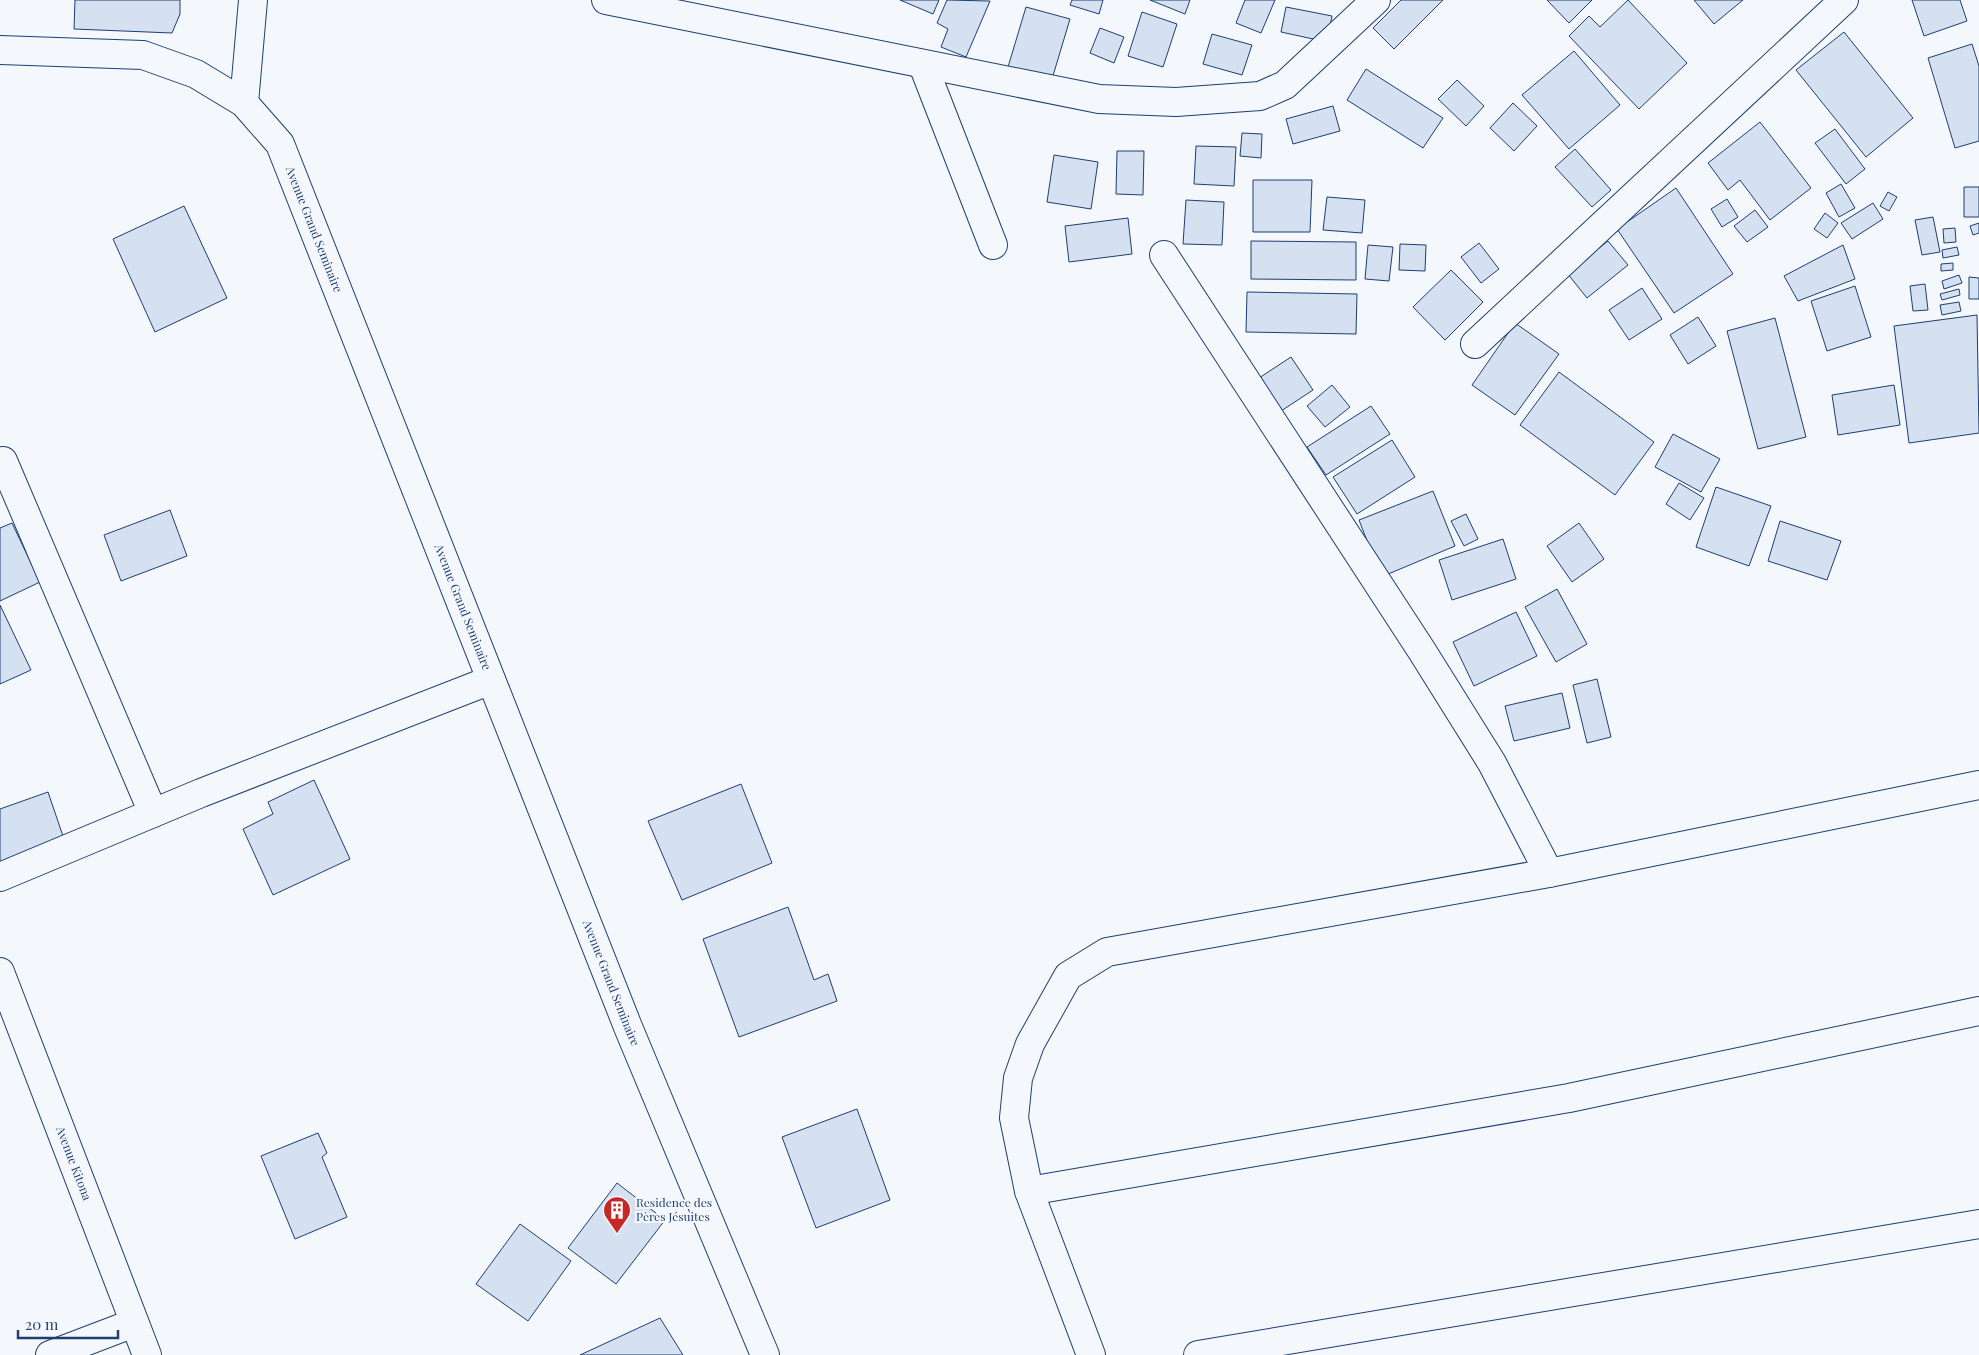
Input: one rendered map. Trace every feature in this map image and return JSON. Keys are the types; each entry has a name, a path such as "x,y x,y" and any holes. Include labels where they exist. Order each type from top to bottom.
{"street":[{"path":"244,103 252,0"},
{"path":"606,0 1099,99 1176,102 1260,96 1285,85 1376,0"},
{"path":"1475,344 1844,0"},
{"name":"Avenue Grand Seminaire","path":"0,50 143,55 196,74 244,103 280,144 628,1027 765,1355"},
{"path":"923,65 994,245"},
{"path":"1164,255 1422,651 1492,763 1549,873"},
{"path":"3,461 153,813"},
{"path":"0,877 153,813 491,680"},
{"path":"1091,1355 1029,1191 1014,1118 1018,1078 1030,1044 1068,976 1107,952 1549,873 1979,785"},
{"name":"Avenue Kitona","path":"0,972 147,1355"},
{"path":"1029,1191 1569,1098 1979,1010"},
{"path":"1198,1355 1979,1224"},
{"path":"50,1355 134,1323"}],"building":[{"path":"75,0 180,0 180,14 172,33 74,29"},
{"path":"900,0 939,0 933,14"},
{"path":"947,0 990,1 966,57 941,47 948,29 937,23"},
{"path":"1072,0 1103,0 1099,14 1070,5"},
{"path":"1150,0 1190,0 1185,14"},
{"path":"1245,0 1275,0 1261,33 1236,23"},
{"path":"1401,0 1443,0 1394,49 1373,28"},
{"path":"1547,0 1592,0 1569,23"},
{"path":"1628,0 1687,63 1639,109 1569,36 1589,16 1600,27"},
{"path":"1694,0 1743,0 1714,24"},
{"path":"1912,0 1960,0 1967,21 1924,36"},
{"path":"1026,7 1070,19 1052,79 1008,67"},
{"path":"1286,7 1332,16 1327,42 1281,32"},
{"path":"1142,12 1177,24 1163,67 1128,56"},
{"path":"1100,28 1124,37 1114,63 1090,53"},
{"path":"1844,32 1913,118 1866,157 1796,70"},
{"path":"1212,34 1252,45 1242,75 1203,64"},
{"path":"1972,44 1979,66 1979,141 1955,148 1928,58"},
{"path":"1574,51 1620,105 1569,149 1522,95"},
{"path":"1366,69 1443,118 1423,148 1347,100"},
{"path":"1457,80 1484,106 1466,126 1438,99"},
{"path":"1513,103 1537,126 1514,151 1490,128"},
{"path":"1333,106 1340,131 1293,144 1286,119"},
{"path":"1760,122 1811,188 1770,220 1740,180 1728,190 1708,163"},
{"path":"1835,129 1865,169 1846,184 1815,143"},
{"path":"1242,133 1262,134 1261,158 1240,156"},
{"path":"1196,146 1236,147 1234,186 1194,184"},
{"path":"1575,149 1611,190 1592,207 1555,167"},
{"path":"1117,151 1144,151 1143,195 1116,194"},
{"path":"1054,155 1098,162 1091,209 1047,202"},
{"path":"1253,180 1312,180 1310,232 1253,232"},
{"path":"1841,184 1855,208 1839,217 1826,193"},
{"path":"1964,187 1979,187 1979,217 1964,217"},
{"path":"1676,188 1733,274 1674,313 1617,229"},
{"path":"1888,192 1897,197 1889,211 1880,206"},
{"path":"1327,197 1365,200 1362,233 1323,230"},
{"path":"1727,199 1738,217 1722,227 1711,209"},
{"path":"1186,200 1224,202 1222,245 1183,244"},
{"path":"1873,203 1883,219 1852,239 1841,223"},
{"path":"184,206 227,298 155,332 113,239"},
{"path":"1755,210 1768,227 1747,242 1734,226"},
{"path":"1825,213 1838,223 1827,238 1814,229"},
{"path":"1933,217 1940,252 1922,255 1915,220"},
{"path":"1128,218 1132,254 1069,262 1065,226"},
{"path":"1979,223 1979,233 1973,235 1970,226"},
{"path":"1955,228 1956,242 1944,243 1943,229"},
{"path":"1251,241 1356,242 1356,280 1251,279"},
{"path":"1608,241 1628,265 1587,298 1567,273"},
{"path":"1479,243 1499,269 1481,283 1461,257"},
{"path":"1400,244 1426,245 1425,271 1399,270"},
{"path":"1368,245 1393,247 1389,281 1365,279"},
{"path":"1843,245 1855,279 1798,301 1784,276"},
{"path":"1957,247 1959,255 1943,258 1942,250"},
{"path":"1953,263 1953,270 1941,271 1941,264"},
{"path":"1451,270 1483,302 1445,340 1413,307"},
{"path":"1959,275 1962,283 1944,289 1942,281"},
{"path":"1969,277 1979,278 1979,299 1969,299"},
{"path":"1925,284 1928,310 1913,311 1910,286"},
{"path":"1855,286 1871,337 1827,351 1811,301"},
{"path":"1642,288 1662,319 1629,340 1609,310"},
{"path":"1959,289 1960,295 1942,300 1940,294"},
{"path":"1247,292 1357,294 1356,334 1246,332"},
{"path":"1959,302 1961,311 1942,315 1940,305"},
{"path":"1977,315 1979,433 1909,443 1894,326"},
{"path":"1698,317 1716,346 1688,364 1670,335"},
{"path":"1775,318 1806,437 1758,449 1727,331"},
{"path":"1515,323 1559,354 1515,415 1472,385"},
{"path":"1291,357 1313,390 1278,413 1256,380"},
{"path":"1559,372 1654,442 1615,495 1520,425"},
{"path":"1332,385 1350,407 1325,427 1307,406"},
{"path":"1894,385 1900,425 1838,435 1832,395"},
{"path":"1371,406 1390,434 1326,475 1307,447"},
{"path":"1673,434 1720,459 1701,492 1655,467"},
{"path":"1392,440 1415,477 1357,514 1333,477"},
{"path":"1679,483 1704,498 1690,520 1666,504"},
{"path":"1716,487 1771,506 1749,566 1696,547"},
{"path":"1433,491 1455,546 1381,577 1359,520"},
{"path":"170,510 187,556 121,581 104,535"},
{"path":"1466,514 1478,539 1464,546 1451,521"},
{"path":"1780,521 1841,541 1827,580 1768,561"},
{"path":"12,523 40,582 0,601 0,528"},
{"path":"1579,523 1604,559 1572,582 1547,546"},
{"path":"1503,539 1516,579 1452,600 1439,560"},
{"path":"1557,589 1587,644 1556,662 1525,607"},
{"path":"0,605 31,670 0,684"},
{"path":"1516,612 1537,656 1474,686 1453,642"},
{"path":"1597,679 1611,737 1587,743 1573,685"},
{"path":"1562,693 1570,728 1514,741 1505,706"},
{"path":"314,780 350,859 273,895 243,829 273,814 268,802"},
{"path":"741,784 772,863 682,900 648,821"},
{"path":"48,792 65,842 0,866 0,809"},
{"path":"788,907 814,980 828,974 837,1001 739,1037 703,939"},
{"path":"857,1109 890,1200 816,1228 782,1137"},
{"path":"318,1133 327,1153 322,1157 347,1217 295,1239 261,1156"},
{"name":"Residence des Pères Jésuites","path":"617,1183 665,1220 616,1284 568,1248"},
{"path":"520,1224 571,1261 528,1321 476,1284"},
{"path":"660,1318 683,1355 580,1355"}],"place":[{"name":"Residence des Pères Jésuites","path":"617,1234"}]}
